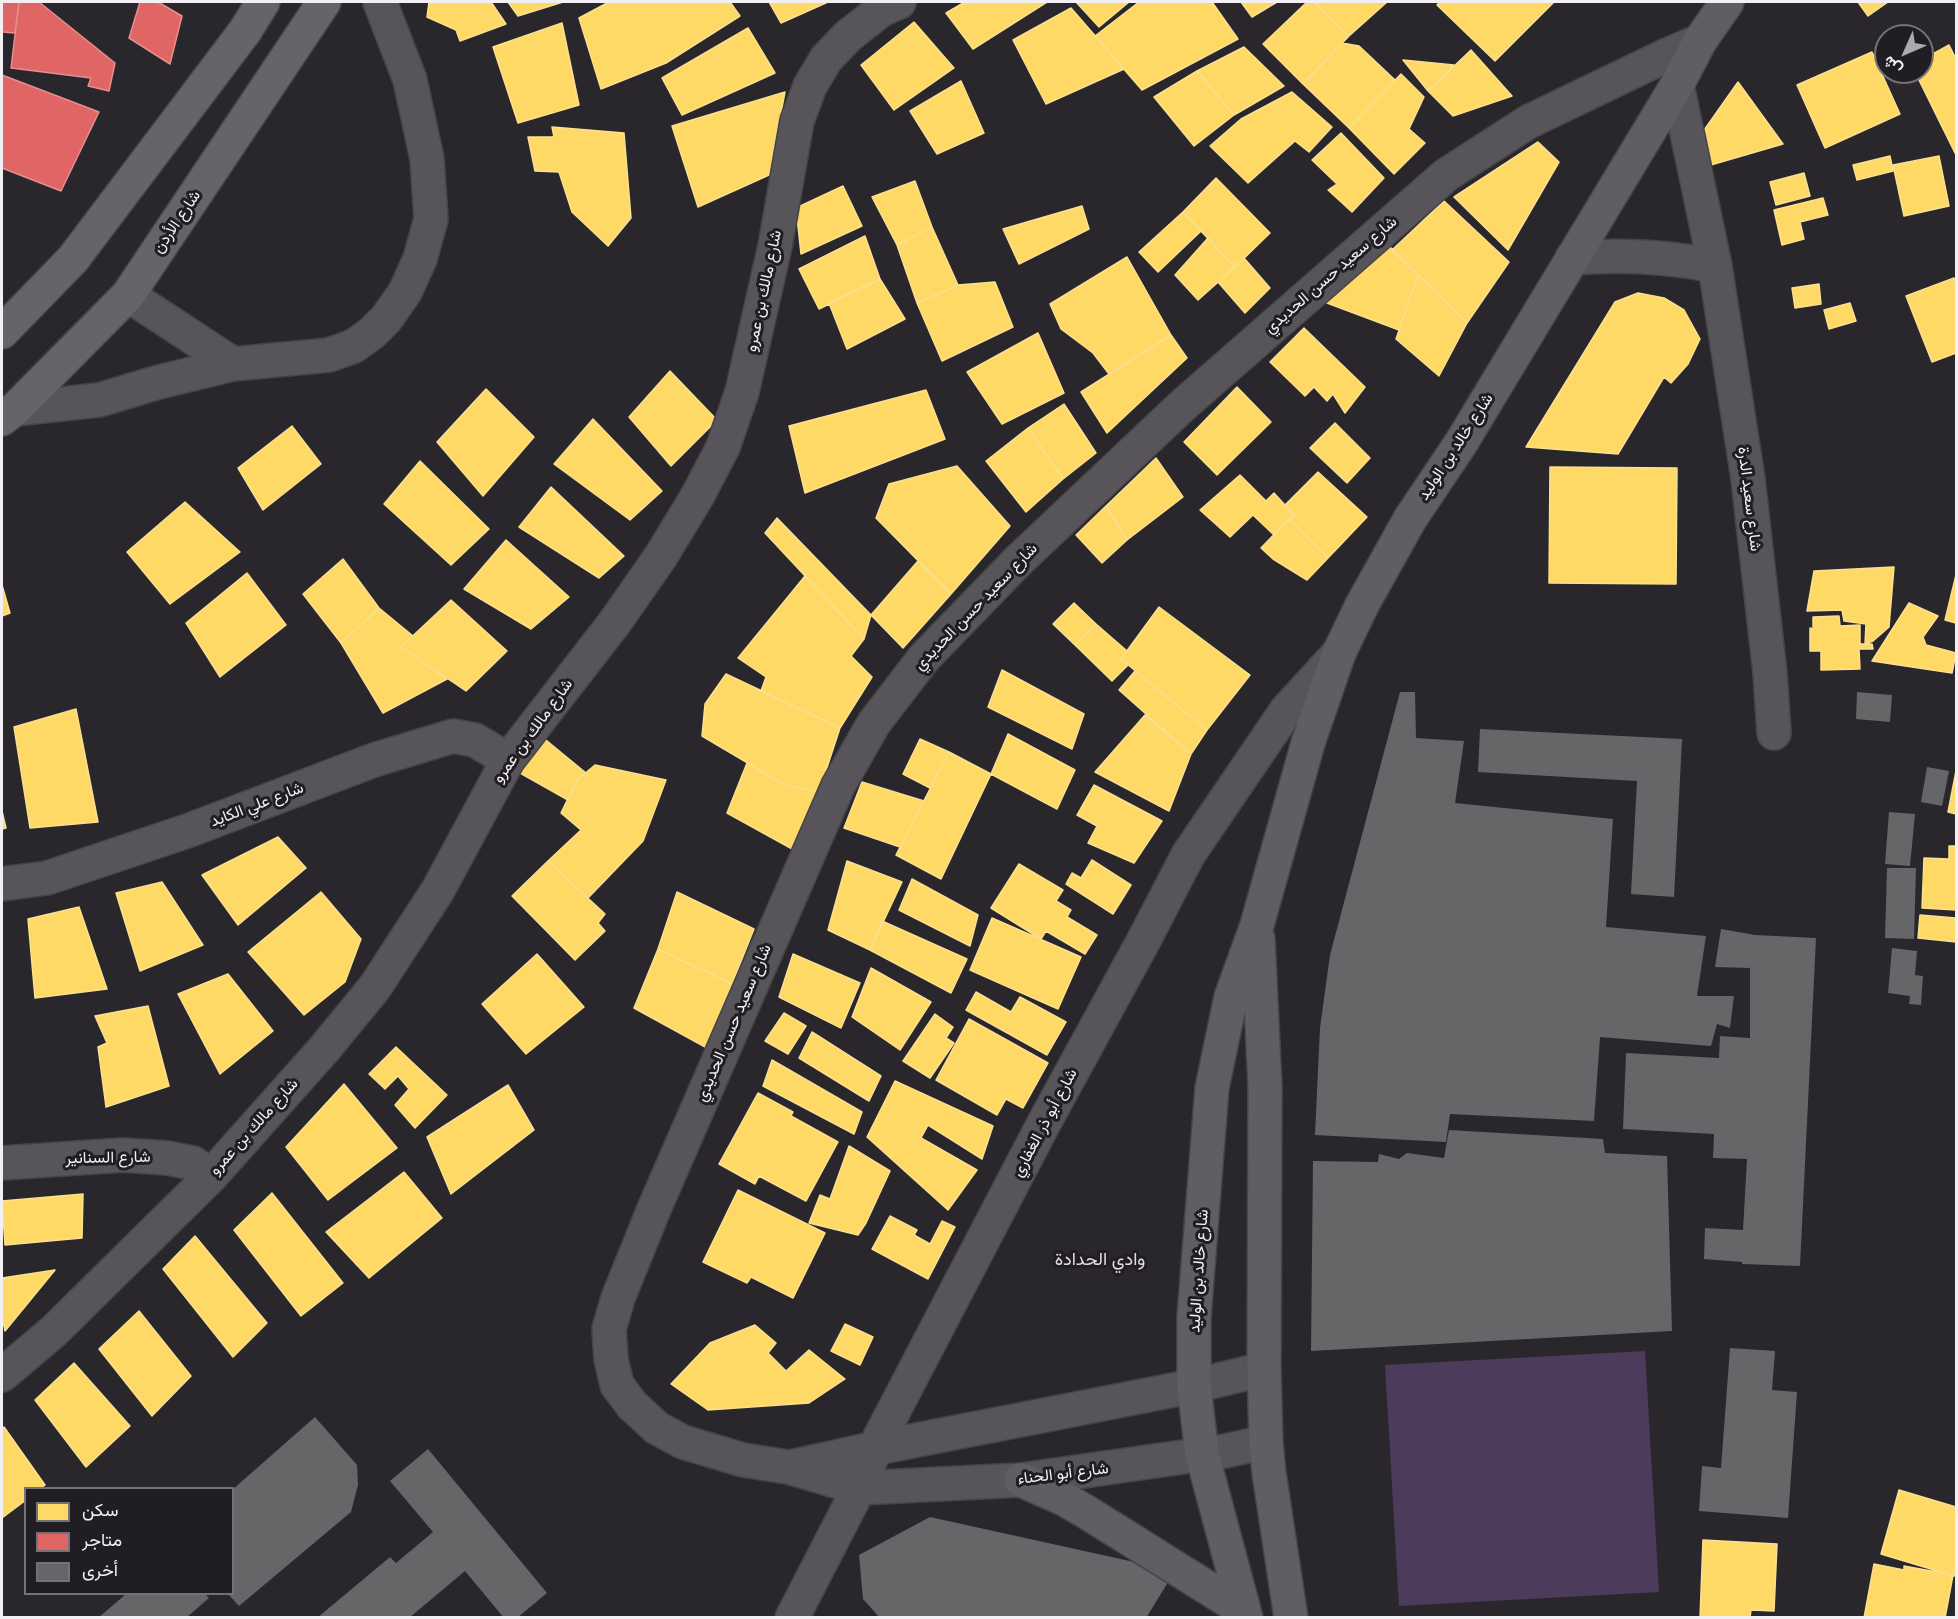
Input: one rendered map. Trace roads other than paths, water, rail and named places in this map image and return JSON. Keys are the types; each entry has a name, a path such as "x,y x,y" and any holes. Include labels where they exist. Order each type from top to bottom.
{"highway":[{"path":"2,333 73,259 245,31 263,2"},
{"name":"شارع الأردن","path":"8,414 128,295 324,2"}],"main road":[{"name":"شارع خالد بن الوليد","path":"1245,1614 1202,1454 1194,1386 1194,1317 1212,1088 1231,997 1257,925 1308,743 1339,653 1362,605 1410,519 1461,443 1677,85 1700,41 1727,2"},
{"name":"شارع خالد بن الوليد","path":"1257,925 1265,1087 1266,1442 1292,1617"},
{"path":"1021,1480 1089,1513 1245,1614"}],"street":[{"path":"8,414 99,400 159,382 233,364 328,355 354,346 386,319 405,292 420,259 430,219 427,159 410,80 380,2"},
{"name":"شارع مالك بن عمرو","path":"2,1375 54,1331 211,1176 325,1048 375,987 438,890 508,760 615,622 661,556 698,495 723,447 742,392 775,246 797,121 810,86 826,59 848,36 881,10 899,2"},
{"name":"شارع سعيد حسن الحديدي","path":"859,1488 788,1467 743,1460 683,1442 657,1428 632,1406 617,1385 610,1359 609,1329 618,1299 654,1209 752,981 838,786 874,723 924,658 1018,561 1182,406 1446,175 1528,122 1700,41"},
{"name":"شارع سعيد الدرة","path":"1677,85 1715,267 1748,479 1770,673 1774,733"},
{"path":"1572,258 1606,255 1647,256 1683,260 1715,267"},
{"path":"128,295 233,364"},
{"name":"شارع أبو ذر الغفاري","path":"792,1617 859,1488 876,1448 1044,1123 1188,855 1286,711 1339,653"},
{"name":"شارع علي الكايد","path":"2,884 47,878 190,830 374,760 453,736 474,740 508,760"},
{"name":"شارع السنانير","path":"2,1163 123,1155 167,1158 193,1163 211,1176"},
{"path":"876,1448 1194,1386 1264,1369"},
{"name":"شارع أبو الحناء","path":"859,1488 1021,1480 1225,1451 1266,1442"},
{"name":"شارع سعيد حسن الحديدي","path":"788,1467 876,1448"}],"district":[{"name":"وادي الحدادة","path":"1100,1260"}]}
